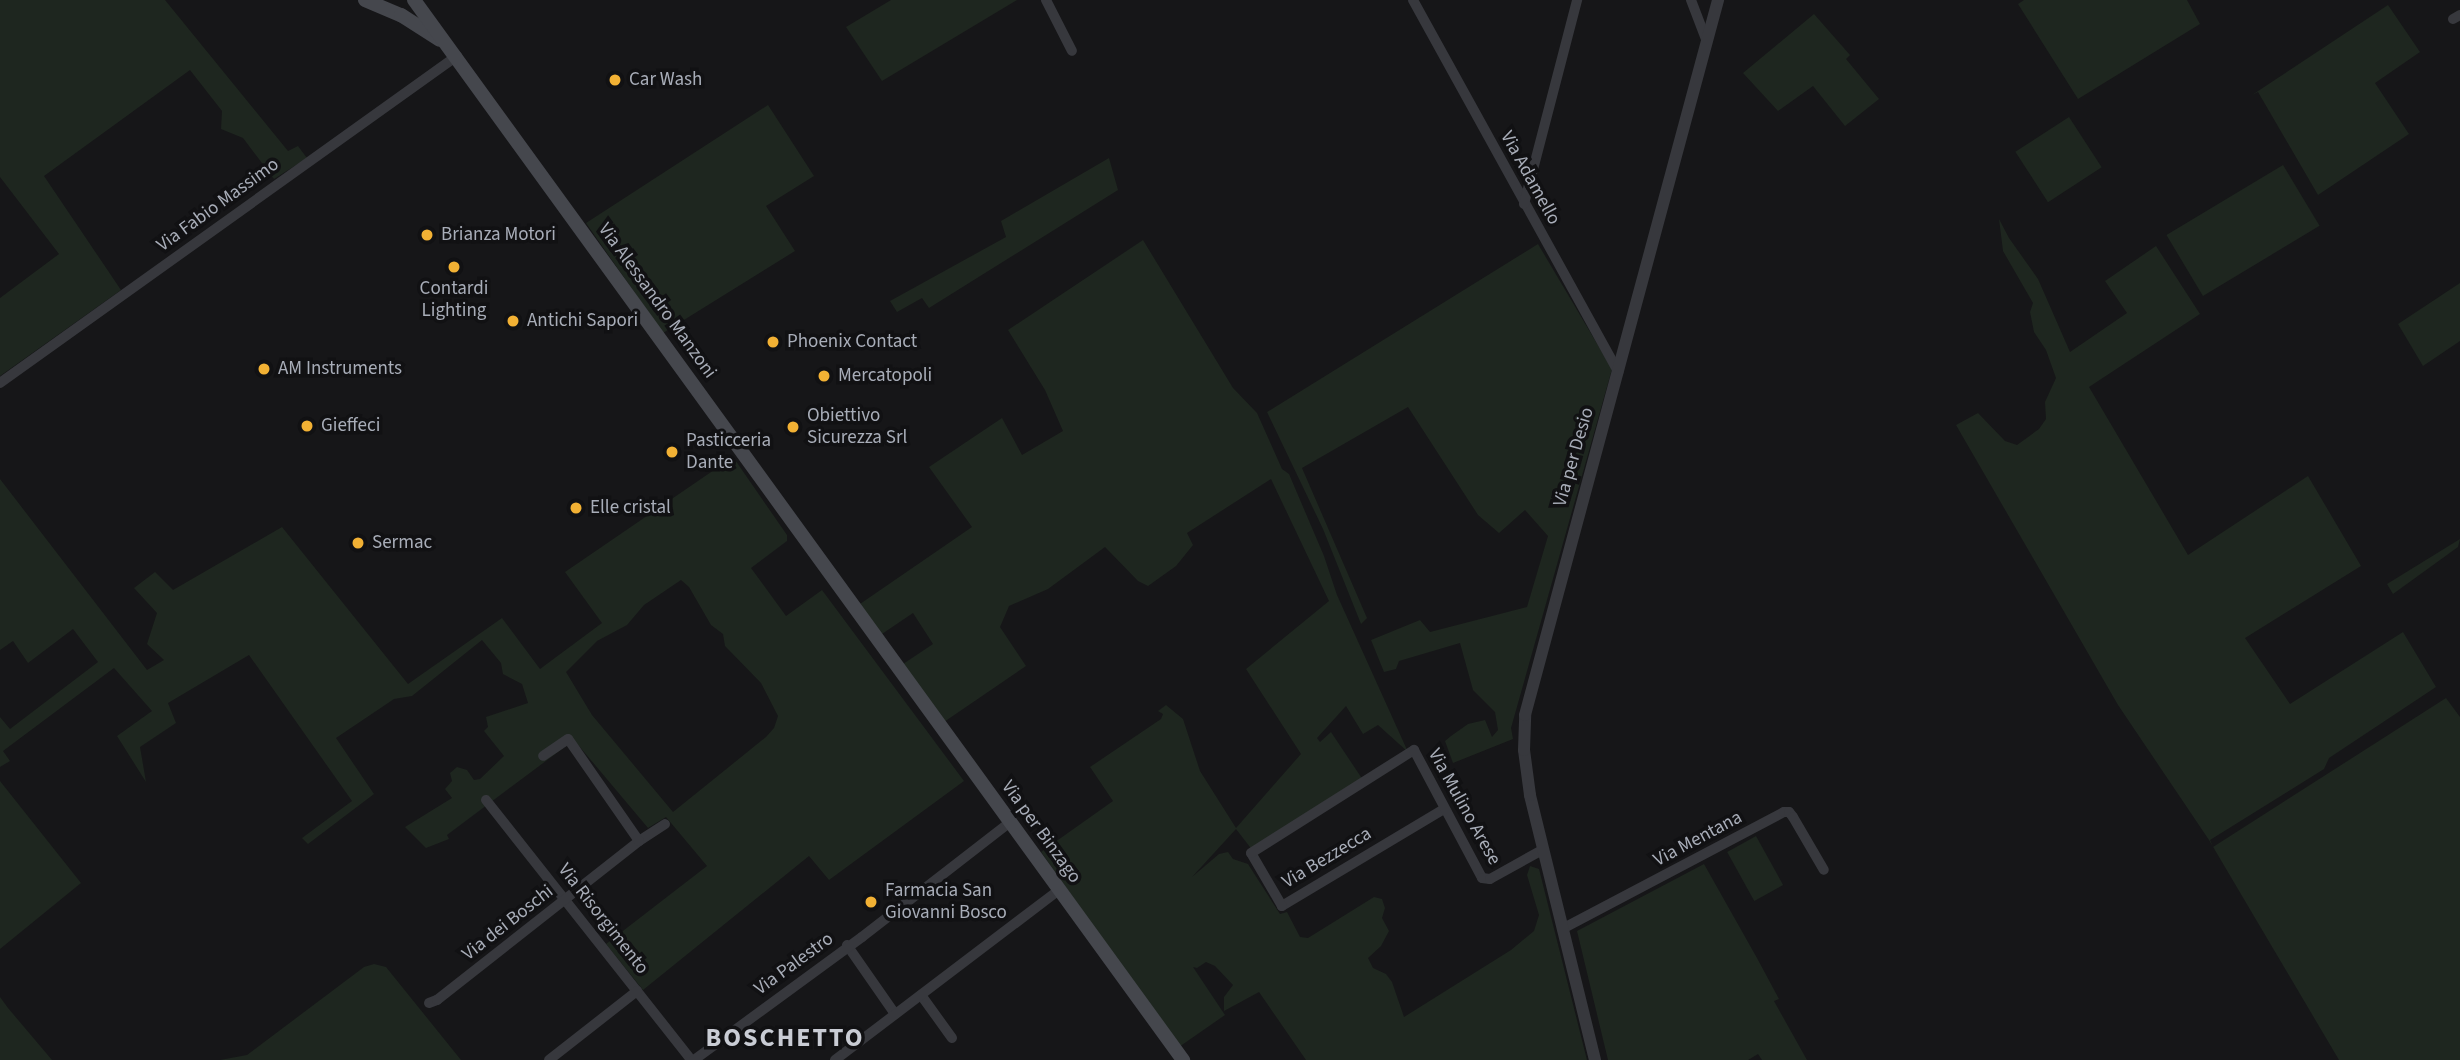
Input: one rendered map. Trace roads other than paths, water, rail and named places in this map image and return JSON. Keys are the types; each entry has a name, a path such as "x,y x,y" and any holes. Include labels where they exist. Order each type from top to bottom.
{"main road":[{"path":"365,0 401,15 454,51"},
{"name":"Via Alessandro Manzoni","path":"414,2 454,51 867,626"},
{"name":"Via per Binzago","path":"867,626 1183,1060"}],"street":[{"path":"1046,0 1072,51"},
{"name":"Via Adamello","path":"1413,0 1618,372"},
{"path":"1524,204 1577,0"},
{"path":"1691,0 1707,44"},
{"name":"Via per Desio","path":"1595,1060 1542,850 1526,772 1525,715 1718,0"},
{"name":"Via Fabio Massimo","path":"0,383 454,51"},
{"path":"543,756 568,739 639,841"},
{"name":"Via Mulino Arese","path":"1251,853 1414,750 1482,878 1486,880 1542,850"},
{"name":"Via Risorgimento","path":"486,800 693,1060"},
{"name":"Via Bezzecca","path":"1251,853 1282,906 1444,809"},
{"name":"Via Mentana","path":"1562,929 1784,812 1789,812 1793,817 1824,870"},
{"path":"847,945 1010,822"},
{"name":"Via dei Boschi","path":"429,1003 437,1000 639,841 665,824"},
{"path":"835,1060 1059,890"},
{"name":"Via Palestro","path":"693,1060 847,945 895,1014"},
{"path":"549,1060 637,991"},
{"path":"920,995 952,1038"}],"place":[{"name":"Car Wash","path":"615,80"},
{"name":"Brianza Motori","path":"427,235"},
{"name":"Contardi Lighting","path":"454,267"},
{"name":"Antichi Sapori","path":"513,321"},
{"name":"Phoenix Contact","path":"773,342"},
{"name":"AM Instruments","path":"264,369"},
{"name":"Mercatopoli","path":"824,376"},
{"name":"Gieffeci","path":"307,426"},
{"name":"Obiettivo Sicurezza Srl","path":"793,427"},
{"name":"Pasticceria Dante","path":"672,452"},
{"name":"Elle cristal","path":"576,508"},
{"name":"Sermac","path":"358,543"},
{"name":"Farmacia San Giovanni Bosco","path":"871,902"}],"district":[{"name":"BOSCHETTO","path":"785,1038"}]}
